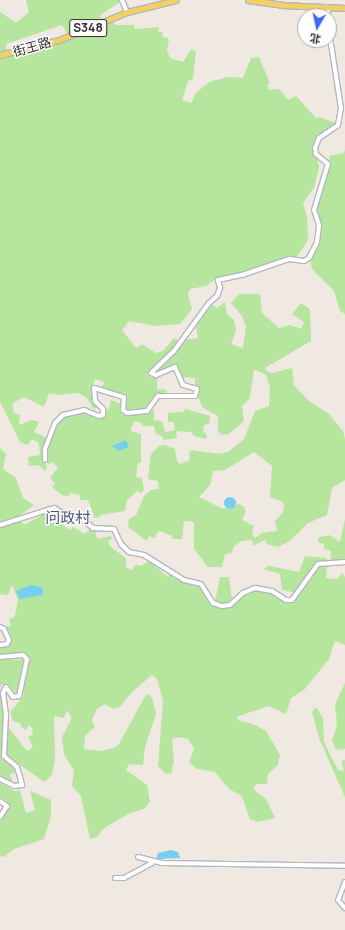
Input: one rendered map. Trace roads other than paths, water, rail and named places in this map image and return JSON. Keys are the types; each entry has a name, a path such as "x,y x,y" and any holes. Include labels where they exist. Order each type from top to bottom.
{"main road":[{"name":"街王路","path":"0,55 59,40 127,12 176,0"},
{"path":"248,0 345,8"}],"street":[{"path":"122,0 127,12"},
{"path":"45,460 45,449 55,423 63,415 84,410 98,416 103,415 103,409 95,400 94,388 124,397 123,411 127,413 147,411 158,396 195,396 197,389 183,385 175,367 156,375 151,373 174,351 217,296 220,288 218,280 242,275 289,259 304,261 309,258 317,242 319,225 314,210 328,164 316,154 315,148 318,138 338,125 341,108 332,48"},
{"path":"0,525 54,508 66,515 78,515 93,528 114,529 121,544 129,552 144,554 184,580 201,584 213,603 222,606 230,605 243,593 255,588 272,590 285,600 292,600 318,564 345,562"},
{"path":"0,627 4,629 9,640 7,644 0,645"},
{"path":"0,657 23,655 27,659 20,695 13,697 6,687 3,693 6,714 4,756 17,767 22,785 14,786 0,779"},
{"path":"0,801 7,806 0,817"},
{"path":"138,857 152,863 345,866"},
{"path":"115,878 124,878 152,863"},
{"path":"345,882 338,900 345,908"}],"water":[{"path":"126,440 129,447 118,451 112,446"},
{"path":"230,497 234,499 236,503 234,507 230,509 226,507 224,503 226,499"},
{"path":"31,585 43,588 43,595 20,599 16,591"},
{"path":"171,850 178,852 180,858 156,859 158,853"}],"district":[{"name":"问政村","path":"68,518"}]}
